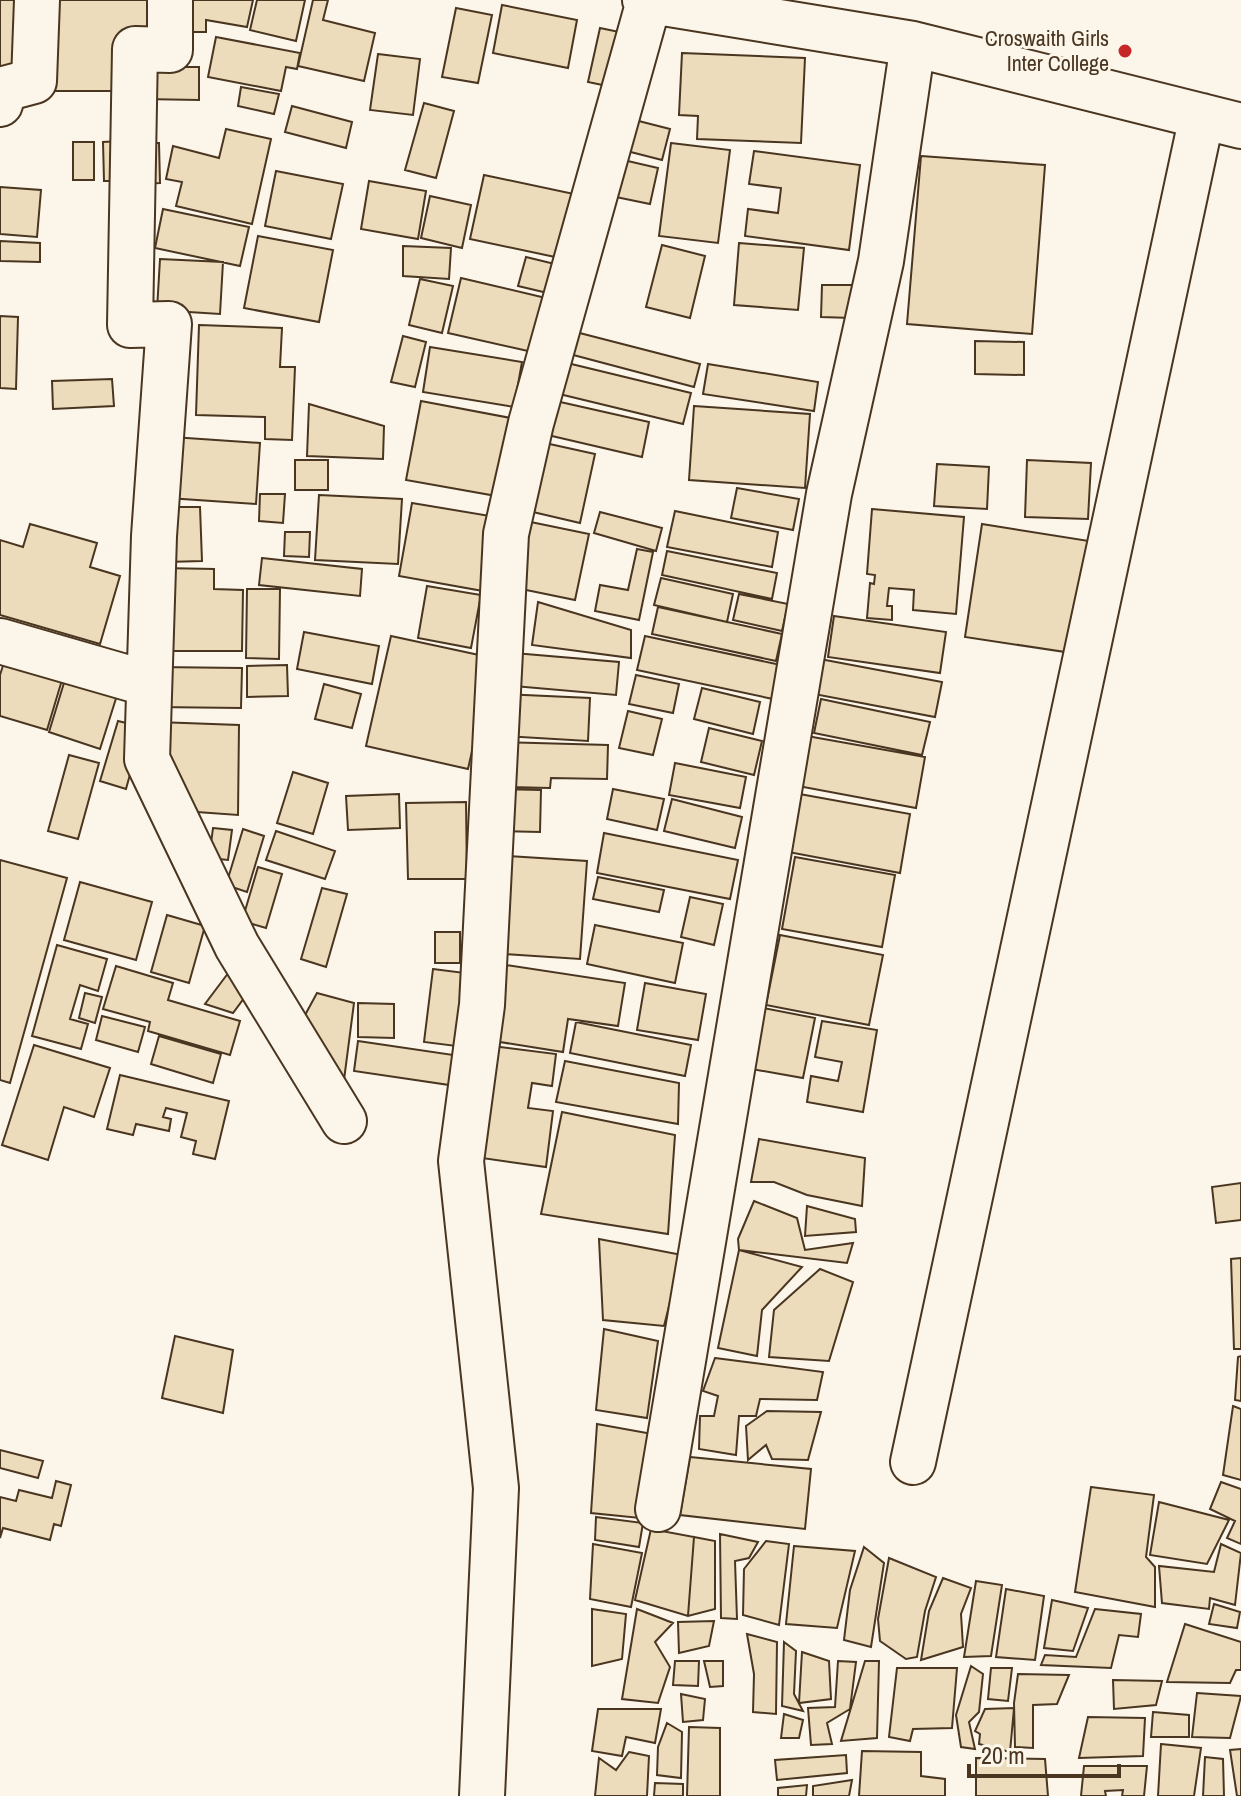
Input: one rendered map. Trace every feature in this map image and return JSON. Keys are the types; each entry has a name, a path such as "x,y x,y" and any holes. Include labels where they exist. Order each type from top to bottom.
{"street":[{"path":"0,104 4,89 34,81 37,0"},
{"path":"170,0 170,50 135,49 130,325 169,324 147,759 237,946 344,1121"},
{"path":"482,1796 496,1488 461,1161 482,1005 506,534 531,423 647,0 913,44 1222,121 913,1462"},
{"path":"658,1509 829,494 881,261 913,44"},
{"path":"0,641 149,684"}],"building":[{"path":"0,0 46,0 46,73 0,73"},
{"path":"56,0 163,0 125,91 55,91"},
{"path":"181,0 253,0 247,27 206,20 206,32 180,32"},
{"path":"257,0 305,0 296,41 250,30"},
{"path":"313,0 328,0 323,20 375,33 364,81 298,66"},
{"path":"502,5 577,20 568,68 493,53"},
{"path":"456,8 492,15 478,83 442,77"},
{"path":"600,28 629,34 617,88 588,82"},
{"path":"216,37 300,53 297,69 286,67 281,91 208,77"},
{"path":"682,53 805,58 801,143 697,139 698,116 679,115"},
{"path":"378,54 420,59 413,115 370,110"},
{"path":"143,67 199,67 199,100 143,99"},
{"path":"241,87 279,94 274,114 238,106"},
{"path":"424,103 454,111 436,178 405,170"},
{"path":"292,106 352,122 346,148 285,132"},
{"path":"627,118 670,129 662,160 619,149"},
{"path":"226,129 271,139 252,224 176,206 182,182 166,179 173,146 219,158"},
{"path":"121,141 121,181 104,181 103,142"},
{"path":"73,142 94,142 94,180 73,180"},
{"path":"138,143 159,143 160,183 139,184"},
{"path":"671,143 730,150 718,243 659,236"},
{"path":"754,151 860,165 849,250 745,236 748,209 778,213 781,188 749,184"},
{"path":"921,156 1045,165 1032,334 907,324"},
{"path":"619,159 658,168 650,204 611,196"},
{"path":"276,171 343,184 331,239 265,226"},
{"path":"484,175 588,197 574,261 470,239"},
{"path":"369,181 426,191 418,239 361,229"},
{"path":"0,187 41,190 37,237 0,234"},
{"path":"430,196 471,205 462,248 421,238"},
{"path":"163,209 249,227 240,266 155,248"},
{"path":"258,236 333,250 319,322 244,308"},
{"path":"0,241 40,243 40,262 0,261"},
{"path":"739,243 804,248 798,310 734,305"},
{"path":"662,245 705,256 690,318 646,307"},
{"path":"403,246 451,248 449,279 403,276"},
{"path":"526,257 563,266 556,295 518,286"},
{"path":"160,259 223,262 220,314 157,310"},
{"path":"461,278 550,299 537,353 448,333"},
{"path":"420,279 453,286 442,333 409,325"},
{"path":"822,285 853,285 852,318 821,317"},
{"path":"0,316 18,317 16,389 0,388"},
{"path":"199,325 282,328 280,367 295,367 292,440 265,439 265,417 196,415"},
{"path":"568,330 700,364 694,387 562,352"},
{"path":"403,336 426,342 415,387 391,382"},
{"path":"975,341 1024,342 1024,375 975,374"},
{"path":"430,347 522,362 514,407 423,392"},
{"path":"559,361 691,393 683,424 551,392"},
{"path":"708,364 818,382 814,411 703,394"},
{"path":"112,379 114,406 53,409 52,381"},
{"path":"547,399 649,422 642,457 539,433"},
{"path":"421,401 516,419 502,497 406,480"},
{"path":"309,404 384,426 383,459 307,456"},
{"path":"694,406 810,414 805,488 689,480"},
{"path":"172,437 260,443 256,504 168,498"},
{"path":"536,441 595,454 580,523 520,509"},
{"path":"295,460 328,460 328,490 295,490"},
{"path":"1027,460 1091,463 1088,519 1025,517"},
{"path":"937,464 989,467 987,509 934,506"},
{"path":"737,488 799,499 793,530 731,518"},
{"path":"260,494 285,494 283,523 259,521"},
{"path":"319,495 402,499 398,564 315,560"},
{"path":"412,503 496,517 483,591 399,576"},
{"path":"165,507 200,507 202,561 166,562"},
{"path":"872,509 964,517 956,614 913,610 914,590 889,588 887,606 892,606 892,620 867,618 870,583 874,584 875,575 867,574"},
{"path":"675,511 778,532 772,567 667,547"},
{"path":"600,512 662,528 656,551 594,533"},
{"path":"521,520 589,534 575,600 507,586"},
{"path":"30,524 97,543 90,567 120,576 100,644 0,615 0,540 23,547"},
{"path":"982,524 1089,541 1072,653 965,637"},
{"path":"285,532 310,532 309,557 284,556"},
{"path":"637,549 653,552 639,620 595,611 600,585 628,590"},
{"path":"667,551 777,573 772,599 662,575"},
{"path":"262,558 362,569 360,596 259,585"},
{"path":"160,568 214,569 214,589 243,590 242,651 160,651"},
{"path":"661,578 733,594 727,622 654,605"},
{"path":"427,586 481,595 471,648 418,638"},
{"path":"247,589 280,589 279,659 246,658"},
{"path":"739,594 788,604 782,631 733,620"},
{"path":"538,602 631,630 631,658 532,645"},
{"path":"658,607 782,634 776,661 652,634"},
{"path":"834,616 946,632 940,673 828,657"},
{"path":"304,632 379,646 372,684 297,669"},
{"path":"391,636 493,658 468,769 366,746"},
{"path":"645,636 781,665 773,699 637,670"},
{"path":"503,652 619,662 616,695 501,685"},
{"path":"7,653 65,670 47,730 0,716 0,675"},
{"path":"820,659 942,682 935,717 814,694"},
{"path":"287,665 288,696 247,697 247,666"},
{"path":"156,667 242,668 241,708 156,707"},
{"path":"67,673 119,689 100,749 49,732"},
{"path":"636,675 679,684 673,713 629,704"},
{"path":"324,684 361,694 352,728 315,719"},
{"path":"702,688 760,702 753,734 694,719"},
{"path":"505,694 590,698 588,741 502,736"},
{"path":"821,699 930,722 922,755 814,733"},
{"path":"628,711 662,719 653,755 619,748"},
{"path":"118,721 143,727 126,789 100,781"},
{"path":"157,722 239,725 238,815 183,811"},
{"path":"709,728 762,741 754,775 701,762"},
{"path":"807,736 925,757 916,808 798,786"},
{"path":"502,742 608,745 607,779 551,778 550,788 502,787"},
{"path":"69,755 99,763 78,839 48,831"},
{"path":"675,763 746,777 740,808 669,795"},
{"path":"293,772 328,783 313,834 277,823"},
{"path":"496,789 541,790 540,832 495,831"},
{"path":"613,789 664,799 657,830 607,819"},
{"path":"794,793 910,814 900,873 783,851"},
{"path":"399,794 400,828 348,830 346,796"},
{"path":"672,799 742,817 735,848 664,831"},
{"path":"466,802 467,879 408,879 406,803"},
{"path":"213,828 232,830 228,860 209,858"},
{"path":"243,829 264,836 247,892 226,885"},
{"path":"276,831 335,851 325,879 266,860"},
{"path":"604,833 738,860 730,899 597,873"},
{"path":"494,855 587,861 580,959 487,953"},
{"path":"795,857 895,875 882,947 782,929"},
{"path":"0,860 67,878 10,1083 0,1080"},
{"path":"258,867 282,874 266,928 242,921"},
{"path":"598,877 664,890 659,912 593,899"},
{"path":"80,882 152,902 136,960 64,940"},
{"path":"322,888 347,894 326,967 301,959"},
{"path":"690,897 723,904 714,945 681,937"},
{"path":"167,915 205,926 189,983 151,972"},
{"path":"595,925 683,943 675,983 587,964"},
{"path":"435,932 460,932 460,963 435,963"},
{"path":"780,935 883,955 869,1025 766,1005"},
{"path":"57,945 107,959 98,991 80,985 70,1019 88,1024 81,1049 32,1036"},
{"path":"499,964 625,983 618,1026 568,1019 563,1052 487,1040"},
{"path":"116,966 173,983 168,1000 240,1021 230,1055 148,1031 150,1022 103,1009"},
{"path":"232,968 250,990 233,1013 205,1004"},
{"path":"433,969 473,974 464,1047 424,1042"},
{"path":"645,983 706,994 698,1040 637,1030"},
{"path":"85,993 102,997 95,1023 79,1018"},
{"path":"317,993 354,1003 344,1080 298,1028"},
{"path":"358,1003 394,1004 394,1038 358,1037"},
{"path":"758,1007 815,1018 803,1078 746,1068"},
{"path":"102,1016 145,1027 138,1052 96,1040"},
{"path":"822,1021 877,1030 863,1112 807,1102 811,1076 838,1081 842,1062 815,1057"},
{"path":"576,1022 691,1045 685,1076 570,1053"},
{"path":"159,1036 221,1054 213,1083 151,1064"},
{"path":"358,1041 467,1057 463,1087 354,1071"},
{"path":"34,1045 110,1068 94,1117 64,1107 48,1160 2,1145"},
{"path":"484,1045 556,1054 552,1086 532,1083 528,1108 553,1111 546,1167 468,1156"},
{"path":"565,1061 679,1083 678,1124 556,1102"},
{"path":"120,1075 229,1101 215,1159 193,1154 196,1141 181,1137 187,1113 166,1108 163,1117 171,1119 169,1131 136,1124 133,1135 107,1129"},
{"path":"562,1112 675,1135 668,1234 541,1214"},
{"path":"759,1139 865,1158 862,1206 807,1195 774,1182 751,1182"},
{"path":"1241,1183 1241,1220 1216,1223 1212,1187"},
{"path":"754,1201 797,1218 805,1250 853,1243 847,1263 739,1250 738,1239"},
{"path":"807,1206 855,1219 856,1232 805,1236"},
{"path":"599,1239 682,1255 664,1326 603,1320"},
{"path":"739,1250 802,1267 762,1310 757,1356 718,1348"},
{"path":"1241,1258 1241,1349 1234,1349 1231,1259"},
{"path":"820,1269 853,1282 829,1361 769,1357 774,1310"},
{"path":"604,1329 658,1341 647,1418 596,1410"},
{"path":"175,1336 233,1350 223,1413 162,1398"},
{"path":"1241,1356 1241,1401 1235,1400 1238,1357"},
{"path":"715,1358 823,1372 817,1400 760,1399 756,1416 739,1416 736,1455 699,1449 700,1416 714,1416 718,1396 703,1391"},
{"path":"1233,1406 1241,1409 1241,1480 1223,1475"},
{"path":"767,1411 821,1412 808,1460 772,1459 766,1445 748,1460 746,1426"},
{"path":"597,1424 658,1435 640,1518 591,1513"},
{"path":"0,1450 43,1461 38,1478 0,1468"},
{"path":"690,1457 811,1469 805,1529 680,1515"},
{"path":"56,1481 71,1485 61,1526 54,1524 50,1540 3,1528 0,1538 0,1497 16,1501 19,1490 52,1498"},
{"path":"1221,1482 1241,1489 1241,1544 1227,1538 1235,1521 1210,1509"},
{"path":"1091,1487 1154,1495 1146,1557 1155,1567 1155,1607 1075,1592"},
{"path":"1159,1502 1229,1520 1207,1564 1150,1555"},
{"path":"596,1517 643,1523 639,1547 595,1540"},
{"path":"651,1529 694,1537 688,1616 635,1600"},
{"path":"720,1534 758,1542 749,1558 735,1561 737,1619 721,1618"},
{"path":"694,1537 715,1541 715,1609 688,1616"},
{"path":"766,1541 789,1544 779,1625 743,1615 744,1569"},
{"path":"593,1544 642,1553 631,1607 590,1599"},
{"path":"1221,1544 1241,1553 1235,1605 1210,1598 1209,1609 1162,1603 1159,1566 1214,1572"},
{"path":"794,1546 855,1551 837,1628 786,1624"},
{"path":"864,1547 884,1563 871,1647 844,1640 850,1590"},
{"path":"889,1558 936,1577 925,1611 917,1657 906,1659 880,1641 878,1619"},
{"path":"943,1578 971,1588 961,1614 963,1647 921,1660 929,1611"},
{"path":"976,1581 1002,1585 991,1656 964,1657"},
{"path":"1006,1589 1044,1596 1035,1660 996,1657"},
{"path":"1052,1600 1088,1608 1073,1651 1044,1648"},
{"path":"1214,1604 1240,1612 1237,1628 1209,1624"},
{"path":"592,1609 626,1614 622,1659 592,1666"},
{"path":"637,1609 673,1623 655,1642 670,1667 658,1703 622,1699"},
{"path":"1095,1609 1141,1614 1138,1637 1119,1635 1111,1668 1041,1665 1045,1655 1076,1657"},
{"path":"714,1621 709,1646 679,1653 678,1622"},
{"path":"1185,1624 1241,1642 1241,1670 1236,1670 1230,1683 1167,1682"},
{"path":"747,1634 777,1642 776,1714 753,1712 754,1674"},
{"path":"784,1642 796,1651 794,1694 803,1711 782,1706"},
{"path":"802,1652 829,1661 831,1699 799,1703"},
{"path":"675,1661 699,1661 698,1686 673,1685"},
{"path":"704,1661 723,1661 723,1686 710,1687"},
{"path":"838,1661 856,1662 850,1709 827,1723 832,1744 811,1745 808,1708 835,1707"},
{"path":"865,1661 879,1661 877,1738 841,1741"},
{"path":"971,1666 983,1674 979,1712 969,1722 975,1749 961,1747 956,1715"},
{"path":"897,1668 957,1668 952,1728 913,1729 910,1741 889,1737"},
{"path":"991,1668 1012,1668 1008,1701 988,1699"},
{"path":"1018,1674 1069,1675 1057,1704 1033,1705 1033,1748 1015,1747 1014,1703"},
{"path":"1113,1680 1162,1681 1156,1705 1114,1709"},
{"path":"1197,1693 1241,1696 1230,1738 1192,1737"},
{"path":"681,1694 705,1699 703,1720 683,1722"},
{"path":"1014,1708 1010,1752 979,1744 980,1734 975,1731 985,1709"},
{"path":"598,1709 661,1709 655,1743 626,1737 622,1756 592,1751"},
{"path":"1153,1712 1189,1715 1189,1737 1151,1737"},
{"path":"784,1714 803,1720 799,1738 781,1738"},
{"path":"1088,1717 1145,1718 1143,1756 1079,1758"},
{"path":"667,1723 682,1732 681,1778 657,1775 658,1747"},
{"path":"689,1727 720,1728 720,1796 687,1796"},
{"path":"1161,1744 1201,1748 1194,1796 1158,1796"},
{"path":"1241,1749 1241,1796 1237,1796 1230,1750"},
{"path":"862,1751 921,1752 921,1776 945,1779 945,1796 859,1796"},
{"path":"629,1752 649,1756 647,1796 595,1796 599,1758 616,1770"},
{"path":"846,1755 847,1773 777,1780 775,1760"},
{"path":"1205,1757 1223,1759 1224,1796 1203,1796"},
{"path":"976,1758 1045,1759 1048,1796 976,1796"},
{"path":"1084,1766 1147,1766 1144,1796 1122,1796 1123,1790 1105,1791 1106,1796 1081,1796"},
{"path":"852,1780 849,1796 813,1796 813,1786"},
{"path":"655,1783 683,1784 683,1796 654,1796"},
{"path":"807,1785 806,1796 778,1796 778,1788"}],"place":[{"name":"Croswaith Girls Inter College","path":"1125,51"}]}
